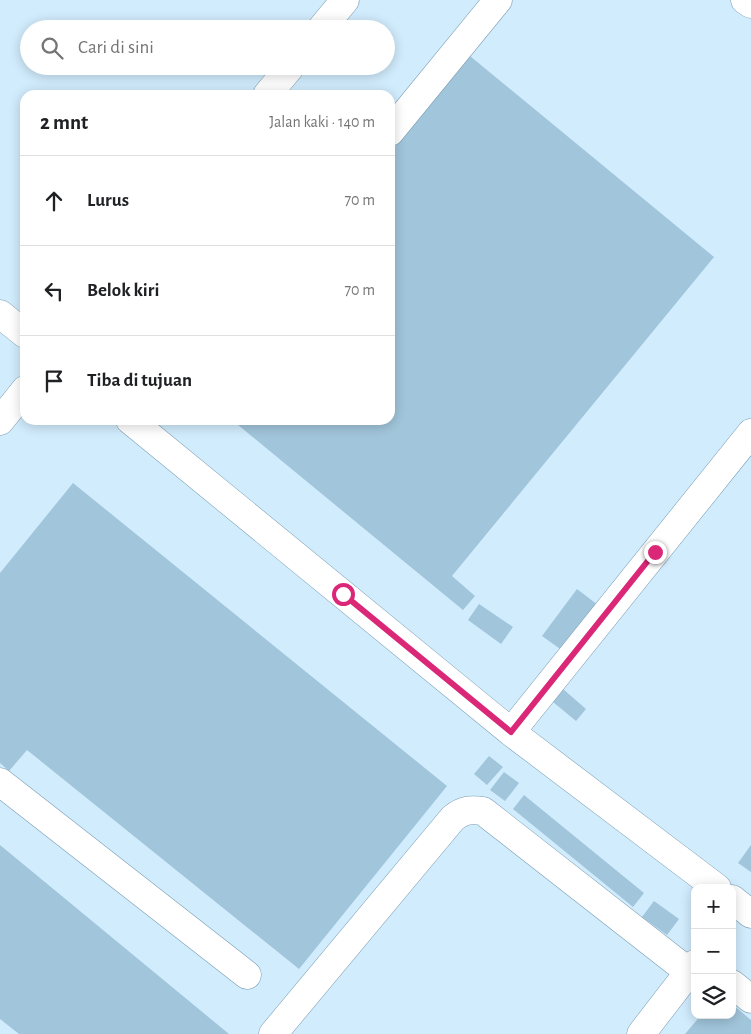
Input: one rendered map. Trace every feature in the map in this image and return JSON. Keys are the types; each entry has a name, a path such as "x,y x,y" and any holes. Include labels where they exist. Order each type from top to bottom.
{"street":[{"path":"329,20 345,0"},
{"path":"395,126 498,0"},
{"path":"746,0 751,4"},
{"path":"271,90 284,75"},
{"path":"0,314 20,330"},
{"path":"0,421 20,396"},
{"path":"144,425 511,732 712,884"},
{"path":"511,732 751,433"},
{"path":"0,782 247,975"},
{"path":"273,1034 453,818 473,809 483,811 691,967"},
{"path":"640,1034 691,969"},
{"path":"736,987 751,999"}],"shaded area":[{"path":"0,0 751,0 751,1034 0,1034"}],"building":[{"path":"470,56 714,257 452,576 475,596 463,610 238,425 395,425 395,147"},
{"path":"73,483 447,786 299,969 27,750 9,771 0,763 0,573"},
{"path":"577,589 598,605 563,651 542,636"},
{"path":"479,604 513,627 501,644 468,620"},
{"path":"563,689 586,709 576,721 553,702"},
{"path":"489,756 503,767 487,785 474,774"},
{"path":"504,772 519,783 505,801 490,790"},
{"path":"524,795 644,893 633,907 513,809"},
{"path":"0,845 229,1034 19,1034 0,1019"},
{"path":"751,845 751,872 738,863"},
{"path":"654,901 679,919 667,935 642,917"},
{"path":"736,1007 751,1020 751,1034 685,1034 698,1019 736,1019"}],"route":[{"path":"343,594 511,732 655,552"}]}
